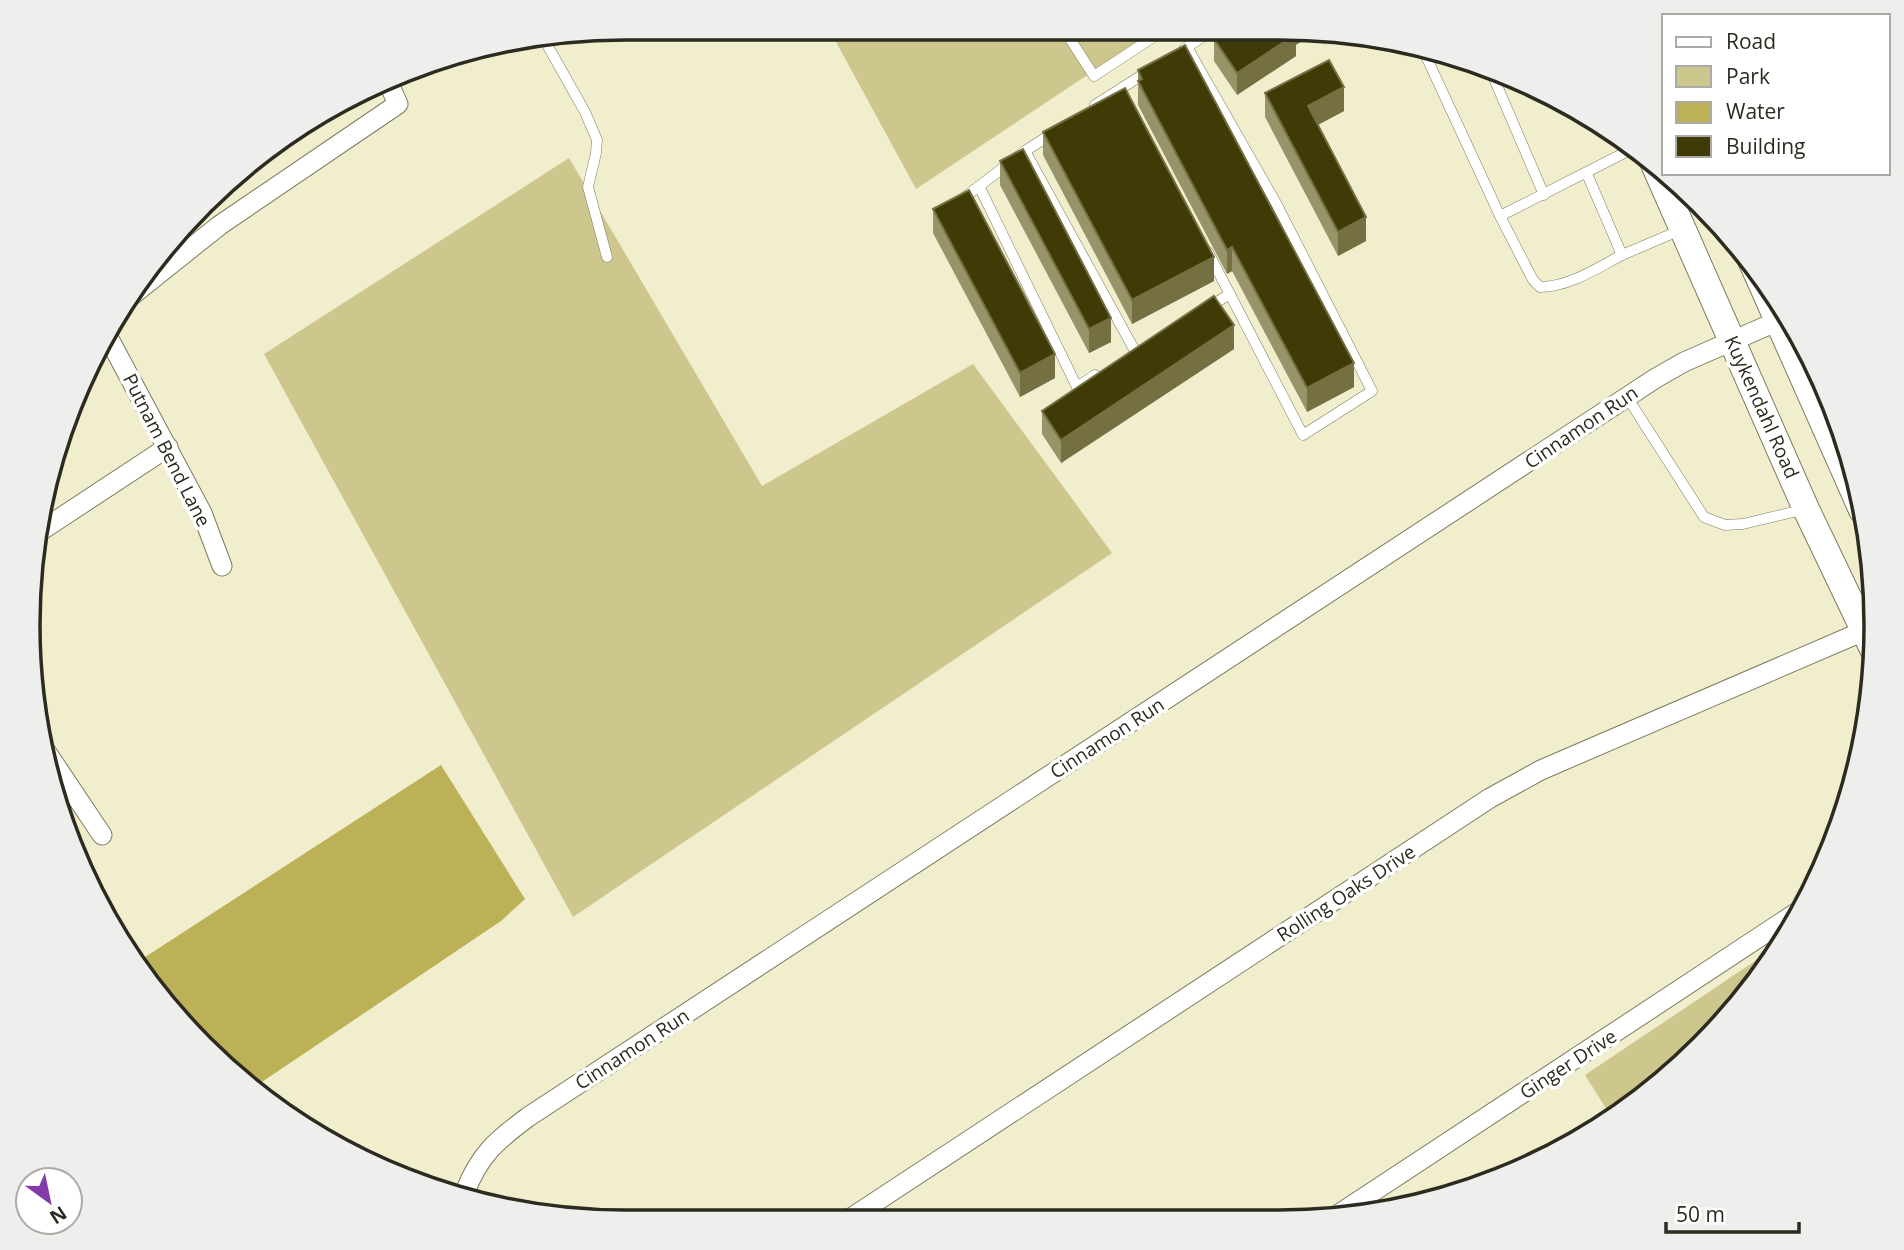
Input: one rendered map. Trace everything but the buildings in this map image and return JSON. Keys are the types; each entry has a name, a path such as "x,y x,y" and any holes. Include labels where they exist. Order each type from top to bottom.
{"main road":[{"name":"Kuykendahl Road","path":"1663,183 1806,509 1864,624"},
{"path":"1779,323 1840,460"}],"street":[{"path":"156,276 220,225 398,104 391,89"},
{"name":"Cinnamon Run","path":"467,1188 475,1168 496,1141 528,1117 1627,397 1684,362 1778,321"},
{"name":"Putnam Bend Lane","path":"112,345 202,513 222,566"},
{"path":"49,526 168,447"},
{"name":"Rolling Oaks Drive","path":"863,1210 1490,798 1541,770 1863,639"},
{"path":"58,769 102,835"},
{"name":"Ginger Drive","path":"1352,1205 1782,922"}],"lane":[{"path":"1071,40 1094,76 1149,40"},
{"path":"1176,54 1198,40"},
{"path":"547,45 585,112 597,140 588,187 607,257"},
{"path":"1187,47 1276,203 1372,391 1303,435 1205,245"},
{"path":"1427,59 1500,216 1533,280 1540,287 1569,281 1684,229"},
{"path":"1089,110 1154,68"},
{"path":"1495,82 1544,195"},
{"path":"1121,89 1127,101"},
{"path":"950,208 1067,123"},
{"path":"1025,151 1136,351"},
{"path":"1500,216 1624,153"},
{"path":"1587,174 1622,255"},
{"path":"979,186 1077,387 1100,373"},
{"path":"1195,315 1230,293"},
{"path":"1124,358 1147,344"},
{"path":"1627,397 1704,517 1725,525 1743,524 1806,509"}],"green space":[{"path":"835,40 1140,40 916,189"},
{"path":"569,158 762,486 973,364 1112,553 573,917 264,354"},
{"path":"1759,958 1719,1011 1665,1065 1606,1109 1585,1075"}],"water":[{"path":"441,765 525,899 501,921 261,1083 239,1065 185,1011 144,958"}]}
